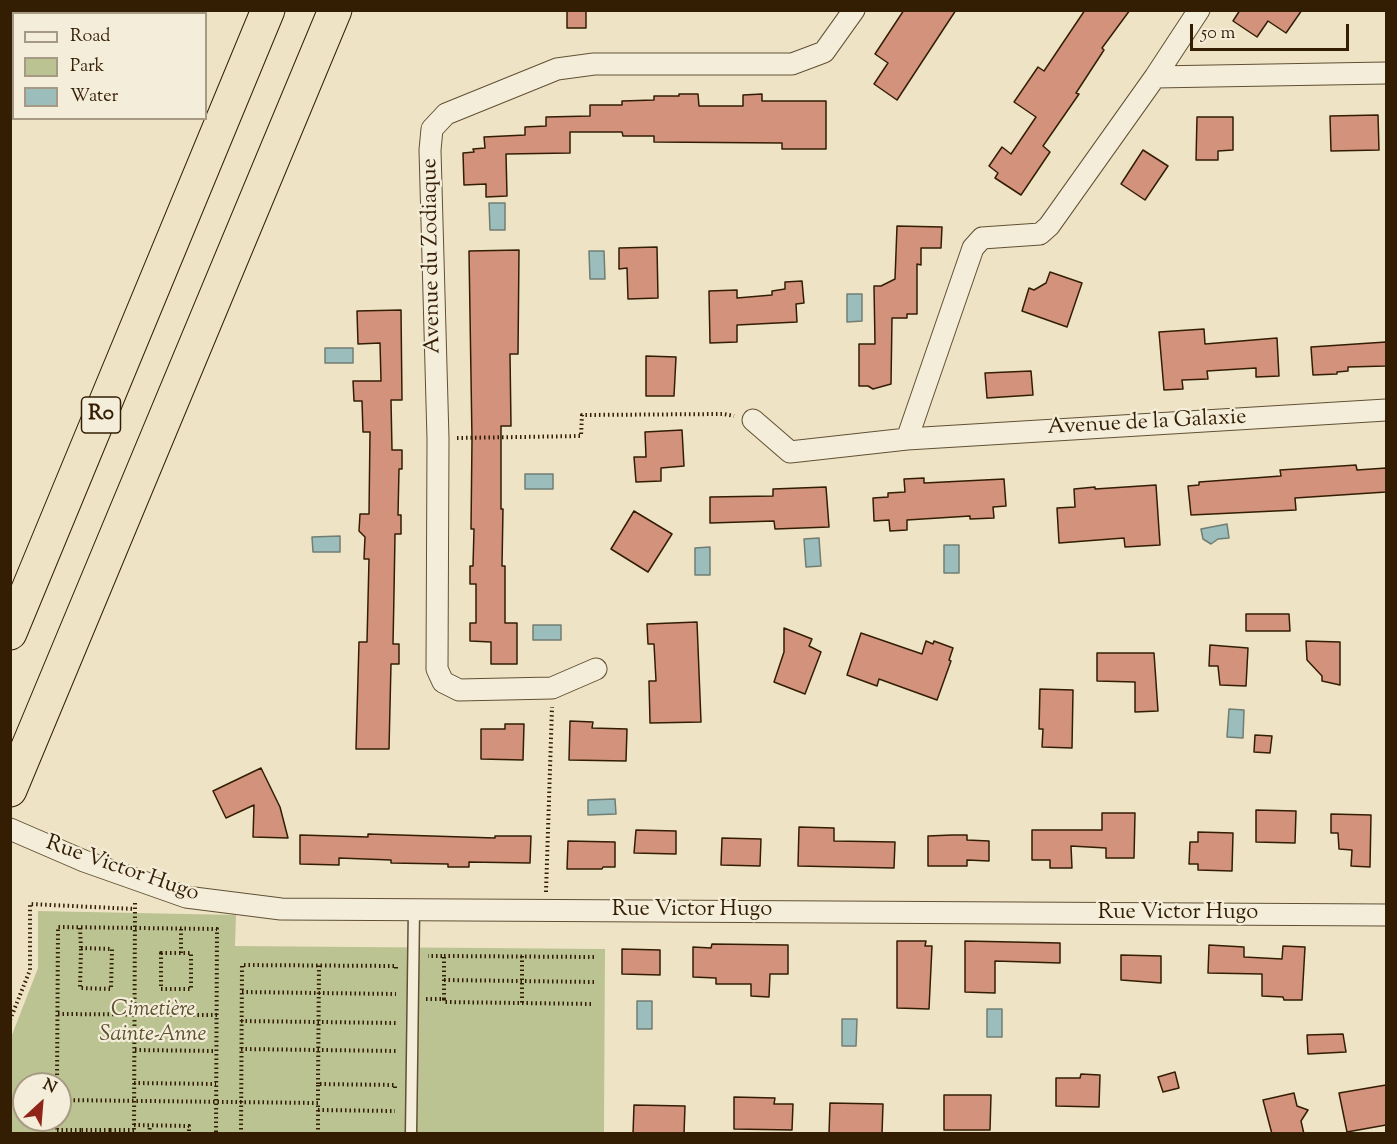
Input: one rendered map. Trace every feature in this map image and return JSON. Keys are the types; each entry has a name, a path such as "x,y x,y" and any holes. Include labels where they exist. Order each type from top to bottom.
{"highway":[{"name":"R0","path":"10,633 268,10"},
{"path":"10,790 335,10"}],"street":[{"name":"Avenue du Zodiaque","path":"596,669 552,688 459,690 443,682 437,669 438,439 430,150 432,129 446,114 556,69 594,64 792,64 824,52 854,10"},
{"path":"907,439 973,248 982,238 1040,234 1049,226 1199,10"},
{"path":"1155,76 1386,74"},
{"name":"Avenue de la Galaxie","path":"753,420 790,452 907,439 1386,410"},
{"name":"Rue Victor Hugo","path":"10,829 69,854 186,897 281,909 1386,915"}],"lane":[{"path":"411,1134 414,909"}],"path":[{"path":"438,439 581,436 582,414 710,414"},
{"path":"545,910 552,688"},
{"path":"134,1130 136,879"},
{"path":"10,1020 30,970 30,904 135,909"},
{"path":"57,1072 58,927 217,929 216,1134"},
{"path":"80,928 80,988 111,989 112,949 81,948"},
{"path":"181,929 181,953"},
{"path":"161,953 181,953 191,953 191,989 161,989 161,953"},
{"path":"414,956 594,957"},
{"path":"444,956 444,1002 594,1004"},
{"path":"522,956 522,1003"},
{"path":"241,1134 242,965 396,966 396,975"},
{"path":"318,1134 319,965"},
{"path":"444,980 594,982"},
{"path":"396,985 396,1004"},
{"path":"242,992 396,994"},
{"path":"414,999 444,999"},
{"path":"396,1013 396,1032"},
{"path":"58,1014 217,1015"},
{"path":"241,1022 396,1023"},
{"path":"396,1041 396,1051"},
{"path":"241,1049 412,1051"},
{"path":"135,1050 216,1051"},
{"path":"134,1083 216,1084"},
{"path":"318,1084 396,1085"},
{"path":"72,1100 318,1103"},
{"path":"318,1110 395,1111"},
{"path":"150,1126 150,1134"},
{"path":"81,1132 134,1130 150,1126 189,1126 189,1134"}],"green space":[{"name":"Cimetière Sainte-Anne","path":"38,911 236,915 235,946 605,949 604,1133 11,1133 10,1040 38,968"}],"water":[{"path":"489,203 505,203 505,230 490,230"},
{"path":"589,251 604,251 605,279 590,279"},
{"path":"847,294 862,294 862,321 847,322"},
{"path":"325,348 353,348 353,363 325,363"},
{"path":"525,474 553,474 553,489 525,489"},
{"path":"1227,524 1229,538 1218,539 1211,544 1203,539 1201,529"},
{"path":"340,536 340,552 313,552 312,537"},
{"path":"819,538 821,566 806,567 804,539"},
{"path":"944,545 959,545 959,573 944,573"},
{"path":"710,547 710,575 695,575 695,548"},
{"path":"533,625 561,625 561,640 533,640"},
{"path":"1229,709 1244,710 1243,738 1227,737"},
{"path":"615,799 616,814 588,815 588,800"},
{"path":"637,1001 652,1001 652,1029 637,1029"},
{"path":"987,1009 1002,1009 1002,1037 987,1037"},
{"path":"842,1019 857,1019 856,1046 842,1046"}],"building":[{"path":"567,10 586,10 586,28 567,28"},
{"path":"904,10 956,10 897,100 874,84 888,63 875,54"},
{"path":"1085,10 1130,10 1102,48 1104,50 1076,93 1079,94 1043,146 1050,152 1021,195 995,178 998,173 989,166 1002,147 1011,154 1036,117 1014,102 1038,67 1044,71"},
{"path":"1240,10 1302,10 1286,33 1268,21 1257,37 1233,21"},
{"path":"679,94 698,94 699,106 743,106 743,95 762,94 762,101 826,101 826,149 782,149 782,143 654,142 654,136 623,136 622,132 570,132 570,153 506,154 507,196 486,197 486,184 464,185 463,153 485,148 484,137 525,135 525,127 546,126 546,117 590,116 590,105 622,105 622,101 654,100 654,96 679,96"},
{"path":"1378,115 1379,150 1331,151 1330,116"},
{"path":"1197,117 1233,117 1233,150 1218,151 1218,160 1196,160"},
{"path":"1143,150 1168,166 1145,200 1121,184"},
{"path":"897,226 942,227 941,248 921,248 921,265 917,264 917,314 907,314 907,318 892,318 891,384 873,389 868,386 859,386 859,344 875,344 874,286 881,286 895,279"},
{"path":"657,247 658,298 628,299 627,268 619,269 619,248"},
{"path":"519,250 518,354 510,354 511,426 501,426 502,566 505,566 505,623 517,623 517,664 491,664 491,642 470,641 470,623 476,623 476,584 470,584 474,529 471,529 469,251"},
{"path":"1050,272 1082,283 1067,327 1022,311 1029,288 1034,290 1046,283"},
{"path":"802,281 804,303 796,304 797,322 737,325 737,342 710,343 709,291 737,290 737,298 772,295 772,291 785,289 785,282"},
{"path":"401,310 402,400 391,400 392,450 402,450 402,469 399,469 398,515 401,515 401,534 395,534 393,644 399,644 399,664 391,664 389,749 356,749 359,642 367,642 369,559 364,559 365,537 359,531 360,514 369,514 370,432 363,432 362,401 354,401 353,381 381,381 380,343 358,344 357,311"},
{"path":"1204,329 1205,344 1277,338 1279,376 1256,377 1256,368 1207,371 1208,379 1182,380 1183,389 1164,390 1159,332"},
{"path":"1386,342 1386,366 1348,367 1348,371 1337,372 1337,374 1313,375 1311,347"},
{"path":"646,356 676,357 674,396 646,396"},
{"path":"1031,371 1033,395 987,398 985,373"},
{"path":"682,430 684,466 661,468 661,481 636,482 634,457 646,457 645,432"},
{"path":"1356,465 1357,470 1386,468 1386,492 1295,498 1296,510 1191,515 1188,486 1199,485 1199,482 1281,476 1280,470"},
{"path":"924,478 924,483 1004,479 1006,506 993,507 994,518 970,519 970,516 907,520 907,530 890,531 889,520 874,521 873,498 888,497 888,493 905,492 904,479"},
{"path":"1156,485 1160,545 1125,547 1124,538 1059,543 1057,508 1075,507 1074,489"},
{"path":"826,487 829,527 775,529 774,521 710,523 710,497 773,496 773,489"},
{"path":"634,511 672,534 648,572 611,549"},
{"path":"1246,614 1289,614 1290,631 1246,631"},
{"path":"697,622 701,722 650,723 649,681 656,681 654,644 648,644 647,624"},
{"path":"784,628 812,639 809,646 821,652 805,694 774,682 784,652"},
{"path":"861,633 922,654 926,641 933,644 934,641 953,648 949,660 951,661 937,700 879,679 877,686 847,675"},
{"path":"1306,641 1340,642 1340,685 1322,681 1322,676 1307,660"},
{"path":"1210,645 1248,648 1246,686 1220,685 1218,666 1209,666"},
{"path":"1097,653 1154,653 1158,711 1135,712 1135,682 1097,681"},
{"path":"1040,689 1073,690 1072,748 1042,747 1043,729 1039,729"},
{"path":"570,721 593,722 592,728 627,729 626,761 569,760"},
{"path":"505,724 524,724 523,760 481,759 481,729 505,729"},
{"path":"1255,735 1272,736 1270,753 1254,752"},
{"path":"261,768 280,807 288,838 253,837 254,805 226,818 213,791"},
{"path":"1256,810 1296,811 1295,843 1256,842"},
{"path":"1102,813 1135,813 1134,858 1106,858 1106,848 1071,846 1072,868 1050,868 1050,860 1032,860 1032,830 1102,830"},
{"path":"1331,814 1371,815 1370,867 1351,866 1352,850 1339,849 1338,833 1331,833"},
{"path":"799,827 834,828 834,841 895,842 894,868 798,866"},
{"path":"636,830 676,831 676,854 634,853"},
{"path":"1198,832 1233,833 1232,871 1198,870 1198,864 1189,864 1190,842 1198,842"},
{"path":"368,834 495,838 495,836 531,836 530,863 469,862 469,867 448,867 448,864 391,863 391,860 339,858 339,865 300,864 300,835 368,837"},
{"path":"967,835 967,840 989,841 989,861 967,860 967,866 928,866 928,836"},
{"path":"722,838 761,839 760,866 721,865"},
{"path":"568,841 615,842 615,867 567,869"},
{"path":"897,941 926,941 925,946 932,946 929,1009 897,1008"},
{"path":"965,941 1060,943 1060,963 995,961 995,993 965,992"},
{"path":"712,944 788,945 788,974 770,974 769,997 751,996 751,984 716,984 716,978 693,977 693,947 711,948"},
{"path":"1209,945 1244,947 1244,957 1282,959 1283,946 1305,947 1302,1000 1262,996 1262,974 1208,973"},
{"path":"622,949 660,950 660,975 622,974"},
{"path":"1121,955 1161,956 1161,983 1121,980"},
{"path":"1343,1034 1346,1052 1308,1054 1307,1035"},
{"path":"1175,1072 1179,1088 1163,1092 1158,1077"},
{"path":"1081,1074 1100,1075 1099,1107 1056,1106 1056,1078 1080,1078"},
{"path":"1386,1085 1386,1125 1347,1132 1339,1093"},
{"path":"1294,1093 1297,1106 1308,1110 1301,1121 1304,1134 1272,1134 1263,1100"},
{"path":"944,1095 991,1095 990,1130 944,1130"},
{"path":"734,1097 775,1098 774,1104 793,1104 792,1130 734,1129"},
{"path":"830,1103 883,1104 882,1134 829,1134"},
{"path":"634,1105 685,1106 684,1134 633,1134"}]}
